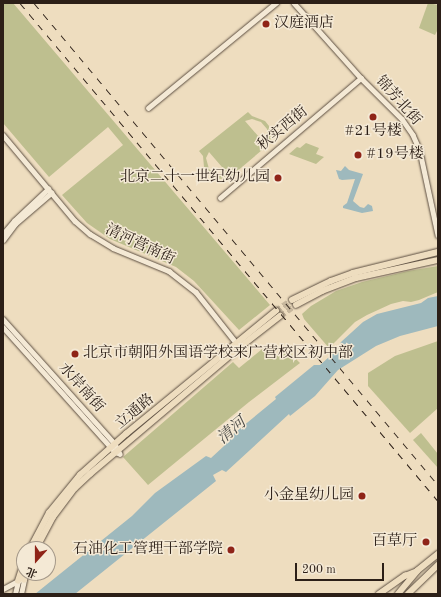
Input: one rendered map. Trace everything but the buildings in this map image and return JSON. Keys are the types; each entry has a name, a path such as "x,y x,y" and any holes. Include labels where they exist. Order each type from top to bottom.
{"main road":[{"path":"292,300 340,278 438,252"},
{"path":"296,305 322,291 356,278 438,260"},
{"path":"340,278 349,271"},
{"name":"立通路","path":"34,541 58,501 69,487 115,448 190,389 278,314 161,405 115,448 62,503 43,532 39,541"},
{"path":"184,400 190,389"},
{"path":"153,407 161,405"},
{"path":"40,529 46,511"},
{"path":"398,594 417,571 438,554"},
{"path":"408,594 438,565"},
{"path":"379,594 405,576 417,571"},
{"path":"18,593 21,581"}],"street":[{"path":"148,108 276,3"},
{"name":"锦芳北街","path":"294,3 361,78 402,119 413,135 420,151 438,234"},
{"name":"秋实西街","path":"220,198 361,78"},
{"name":"清河营南街","path":"3,135 75,221 97,239 113,248 169,271 196,292 234,340"},
{"path":"3,234 14,221 50,191"},
{"path":"3,240 16,224 50,191"},
{"name":"水岸南街","path":"3,318 115,448"},
{"name":"水岸南街","path":"3,327 115,448"},
{"path":"3,589 19,581"}],"green space":[{"path":"3,3 13,3 270,305 239,330 194,281 176,267 110,239 87,223 62,195 123,145 108,127 49,177 3,123"},
{"path":"428,3 438,5 438,29 435,35 419,28"},
{"path":"248,112 252,116 265,121 269,126 271,139 268,145 229,178 217,179 212,176 204,167 203,156 199,151","holes":["252,119 261,122 267,129 265,144 245,121","209,152 228,174 228,175 217,175 209,169 206,158"]},
{"path":"306,143 319,148 316,154 324,157 316,164 289,154 297,147 300,148"},
{"path":"438,266 438,292 419,300 411,302 403,301 391,304 367,315 355,322 329,348 304,319 302,314 311,306 336,291 362,282 408,271"},
{"path":"438,341 438,408 410,433 368,386 368,373 395,356"},
{"path":"267,345 276,355 285,348 300,363 249,402 148,485 123,457 233,362 239,368"},
{"path":"421,433 438,454 438,468 413,440"}],"water":[{"path":"345,166 349,170 363,174 353,201 360,207 364,208 368,204 372,206 373,211 362,213 343,208 343,206 347,203 355,179 339,179 336,170 341,171"},
{"path":"438,296 438,326 400,336 376,346 338,370 315,396 290,416 289,414 226,472 222,470 213,475 216,481 75,594 35,594 51,581 56,581 56,577 132,516 155,493 206,456 211,458 224,446 226,440 276,399 275,397 314,365 320,365 337,350 341,342 363,322 377,314 421,303 428,298"}],"tunnel":[{"path":"276,311 292,300"},
{"path":"280,316 296,305"}],"railway":[{"path":"20,3 438,501"},
{"path":"34,3 438,485"}],"place":[{"name":"汉庭酒店","path":"266,24"},
{"name":"#21号楼","path":"373,117"},
{"name":"#19号楼","path":"358,155"},
{"name":"北京二十一世纪幼儿园","path":"278,178"},
{"name":"北京市朝阳外国语学校来广营校区初中部","path":"75,354"},
{"name":"小金星幼儿园","path":"362,496"},
{"name":"百草厅","path":"426,542"},
{"name":"石油化工管理干部学院","path":"231,550"}],"water label":[{"name":"清河","path":"232,431"}]}
